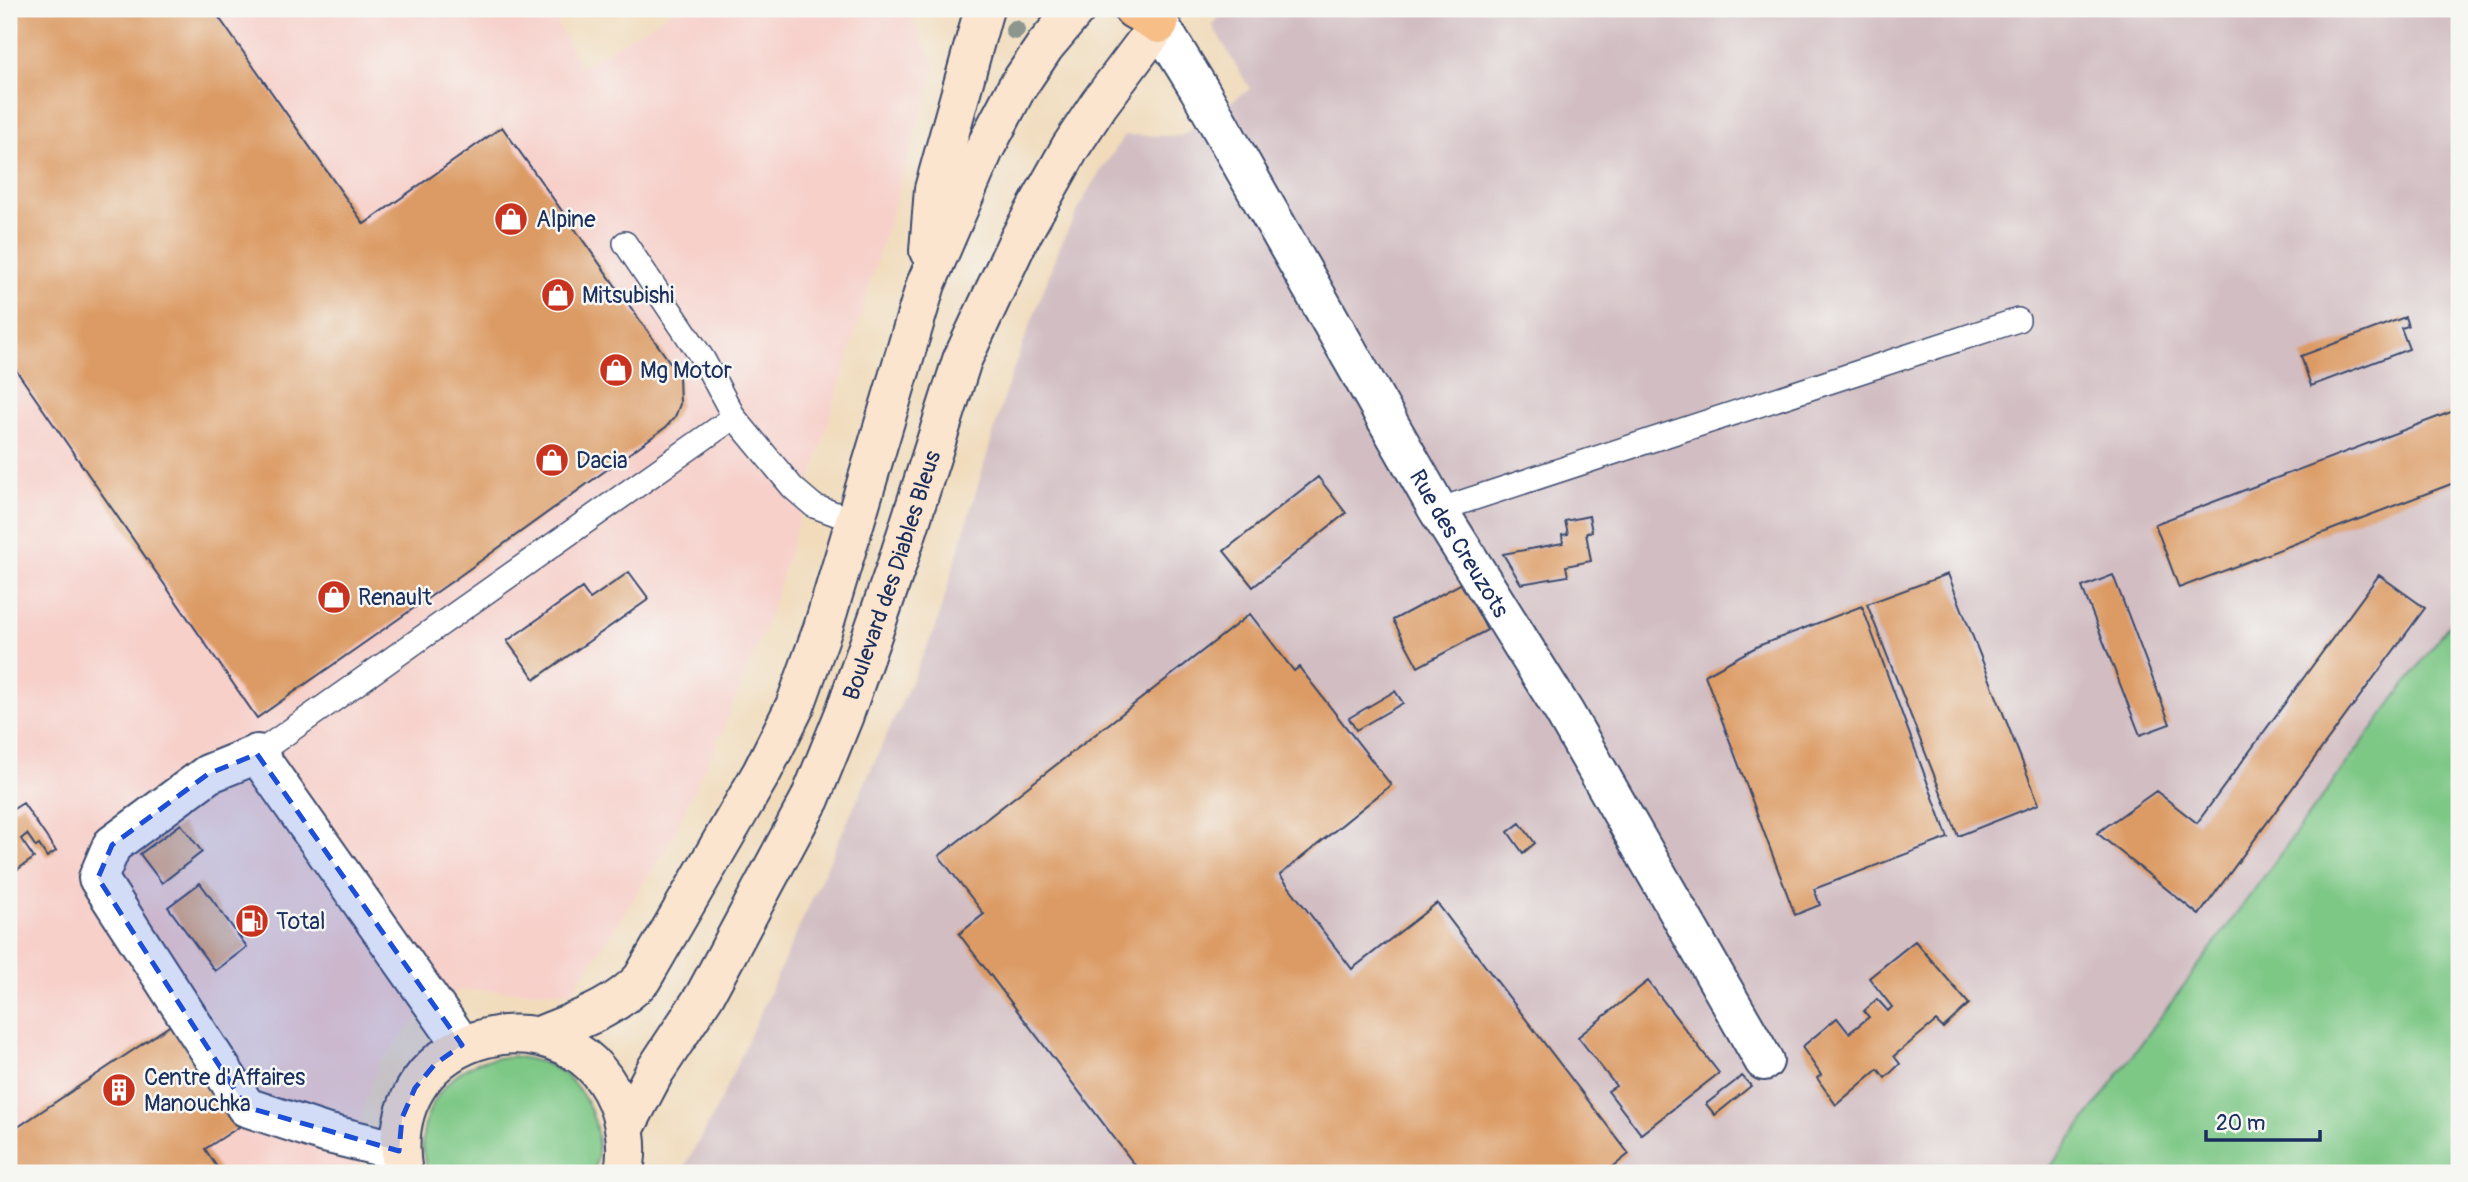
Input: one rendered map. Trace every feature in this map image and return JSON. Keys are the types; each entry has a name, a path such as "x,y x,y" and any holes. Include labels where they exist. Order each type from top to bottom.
{"main road":[{"path":"926,284 934,189 984,9"},
{"path":"539,1037 606,1008 625,997 642,979 762,772 794,706 823,628 926,284 984,150 1016,89 1045,46 1076,9"},
{"name":"Boulevard des Diables Bleus","path":"625,1128 655,1071 705,995 810,799 853,691 896,567 962,360 1018,241 1070,148 1155,13"},
{"path":"401,1162 402,1118 415,1088 435,1063 462,1045 500,1034 539,1037 570,1049 596,1069 615,1097 625,1128 626,1161 623,1173"}],"street":[{"name":"Rue des Creuzots","path":"1155,13 1438,510 1564,712 1764,1061"},
{"path":"401,1162 246,1107 98,878 112,845 208,774 257,754 462,1045"}],"lane":[{"path":"625,243 703,359 734,417 793,488 814,506 855,521"},
{"path":"1438,510 2018,320"},
{"path":"257,754 734,417"}],"highlighted area":[{"path":"257,754 462,1045 435,1064 415,1088 402,1118 399,1151 246,1107 98,878 112,845 208,774"}],"shaded area":[{"path":"9,9 550,9 581,67 677,9 906,9 936,65 771,612 721,733 666,849 572,992 458,990 414,1021 377,1066 360,1117 362,1173 9,1173"},
{"path":"1227,9 2459,9 2459,611 2046,1173 681,1173 716,1110 935,629 1009,381 1060,246 1090,187 1125,135 1181,136 1250,89 1212,25"}],"green space":[{"path":"2459,611 2459,1173 2046,1173"},
{"path":"513,1056 537,1061 553,1068 576,1086 584,1097 591,1110 598,1138 598,1155 593,1173 428,1173 423,1137 425,1122 438,1095 459,1073 472,1065"}],"building":[{"path":"9,9 213,9 364,224 502,127 679,375 680,404 675,417 666,427 454,580 257,718 9,360"},
{"path":"2405,317 2408,326 2401,328 2409,349 2311,386 2301,356"},
{"path":"2459,409 2459,481 2179,588 2155,524"},
{"path":"1318,477 1346,513 1253,587 1224,551"},
{"path":"1589,516 1592,532 1586,533 1591,561 1566,566 1568,576 1521,584 1503,554 1563,543 1562,535 1568,534 1565,521"},
{"path":"629,572 649,599 535,679 507,641 582,588 590,599"},
{"path":"1948,574 2039,804 1958,836 1867,604"},
{"path":"2113,575 2170,724 2140,735 2082,587"},
{"path":"2379,575 2425,608 2199,915 2097,833 2156,791 2197,823"},
{"path":"1462,583 1487,630 1418,667 1393,620"},
{"path":"1862,606 1948,838 1814,889 1820,905 1795,915 1705,675 1758,646"},
{"path":"1250,614 1294,671 1299,667 1391,785 1280,875 1352,969 1437,903 1629,1154 1605,1173 1141,1173 959,934 984,914 939,856"},
{"path":"1395,691 1403,703 1356,730 1349,718"},
{"path":"23,803 56,851 47,857 27,834 21,839 34,858 12,873 9,867 9,812"},
{"path":"1520,823 1535,843 1523,853 1508,832"},
{"path":"181,824 202,852 162,883 140,854"},
{"path":"200,883 247,947 215,971 168,907"},
{"path":"1915,941 1969,1004 1943,1028 1936,1021 1894,1056 1900,1064 1885,1078 1878,1069 1836,1105 1817,1078 1821,1075 1802,1047 1837,1018 1849,1033 1869,1017 1864,1011 1877,999 1888,1011 1892,1007 1869,978"},
{"path":"1648,981 1719,1073 1641,1134 1608,1091 1616,1086 1578,1037"},
{"name":"Centre d'Affaires Manouchka","path":"171,1025 239,1127 205,1149 221,1173 9,1173 9,1133"},
{"path":"1742,1076 1751,1086 1715,1115 1706,1104"}],"place":[{"name":"Alpine","path":"511,219"},
{"name":"Mitsubishi","path":"558,295"},
{"name":"Mg Motor","path":"616,370"},
{"name":"Dacia","path":"552,460"},
{"name":"Renault","path":"334,597"},
{"name":"Total","path":"252,921"},
{"name":"Centre d'Affaires Manouchka","path":"119,1090"}]}
